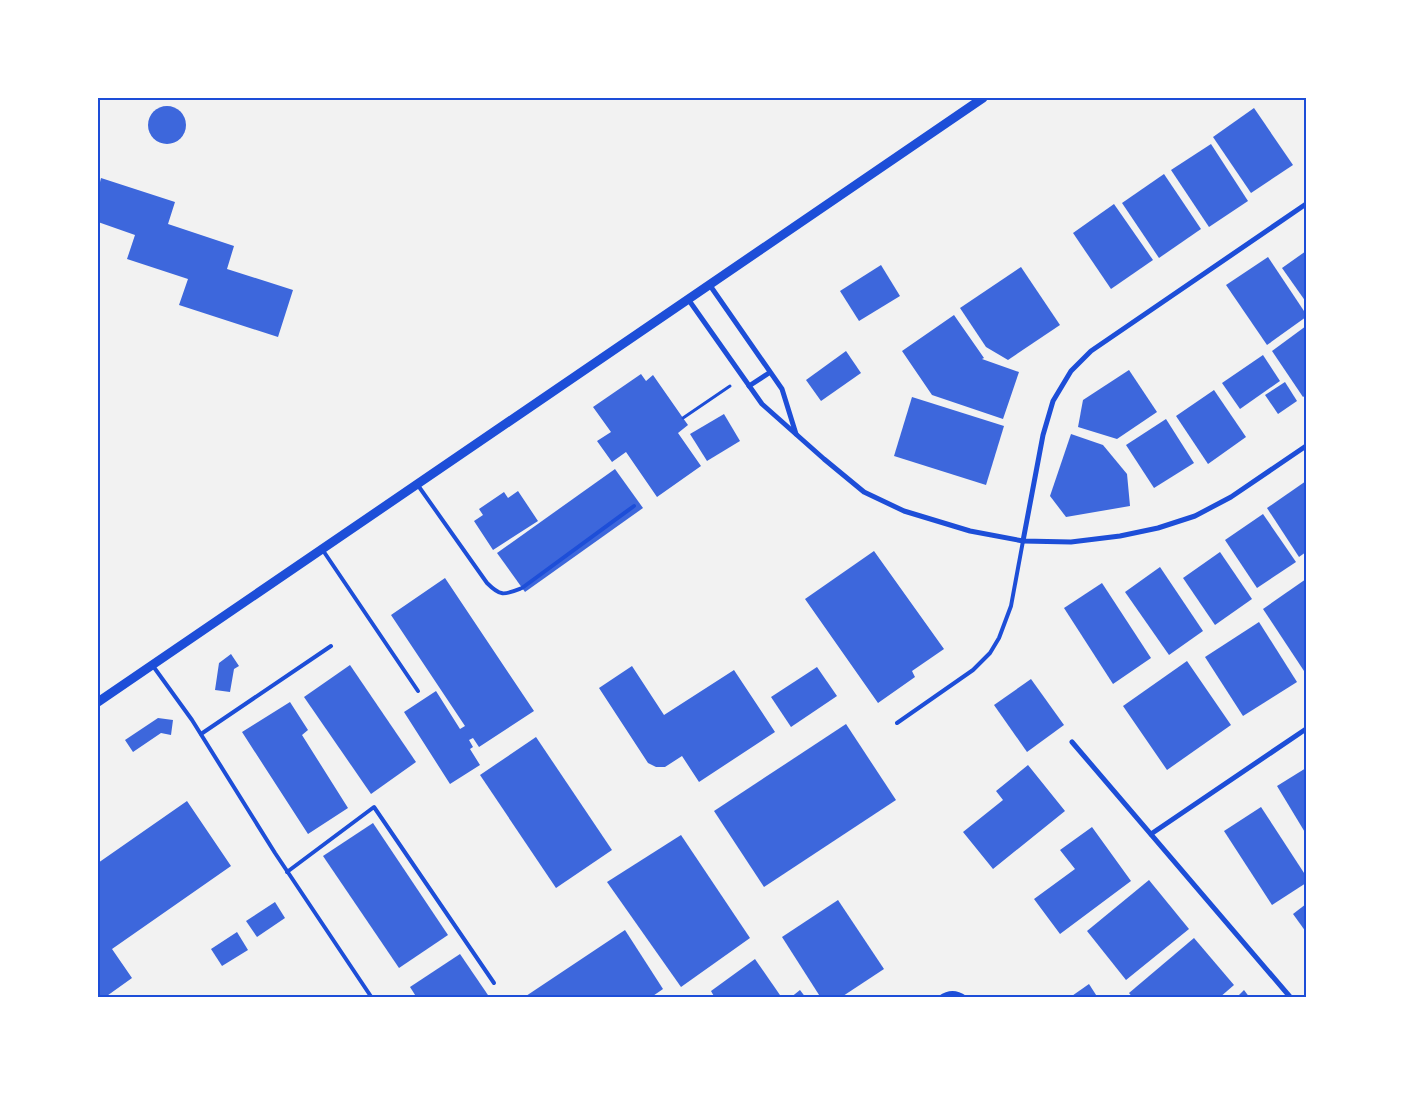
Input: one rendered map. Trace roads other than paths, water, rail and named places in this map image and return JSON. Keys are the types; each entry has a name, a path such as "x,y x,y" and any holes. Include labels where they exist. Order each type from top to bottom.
{"street":[{"path":"98,702 982,98"},
{"path":"1024,540 1043,435 1053,401 1071,371 1091,351 1306,204"},
{"path":"709,284 782,389 796,435"},
{"path":"688,299 762,404 864,492 896,507 970,531 1024,540 1071,542 1120,536 1158,528 1195,516 1231,497 1306,446"},
{"path":"750,386 770,373"},
{"path":"1152,834 1306,729"},
{"path":"1072,742 1291,998"},
{"path":"940,998 950,993 959,994 965,998"}],"lane":[{"path":"417,484 487,583 496,592 507,594 522,588 634,506"},
{"path":"897,724 974,670 990,653 999,638 1011,606 1024,540"},
{"path":"322,549 418,691"},
{"path":"200,734 332,646"},
{"path":"152,665 200,734 287,872 372,998"},
{"path":"287,872 374,807 494,983"}]}
